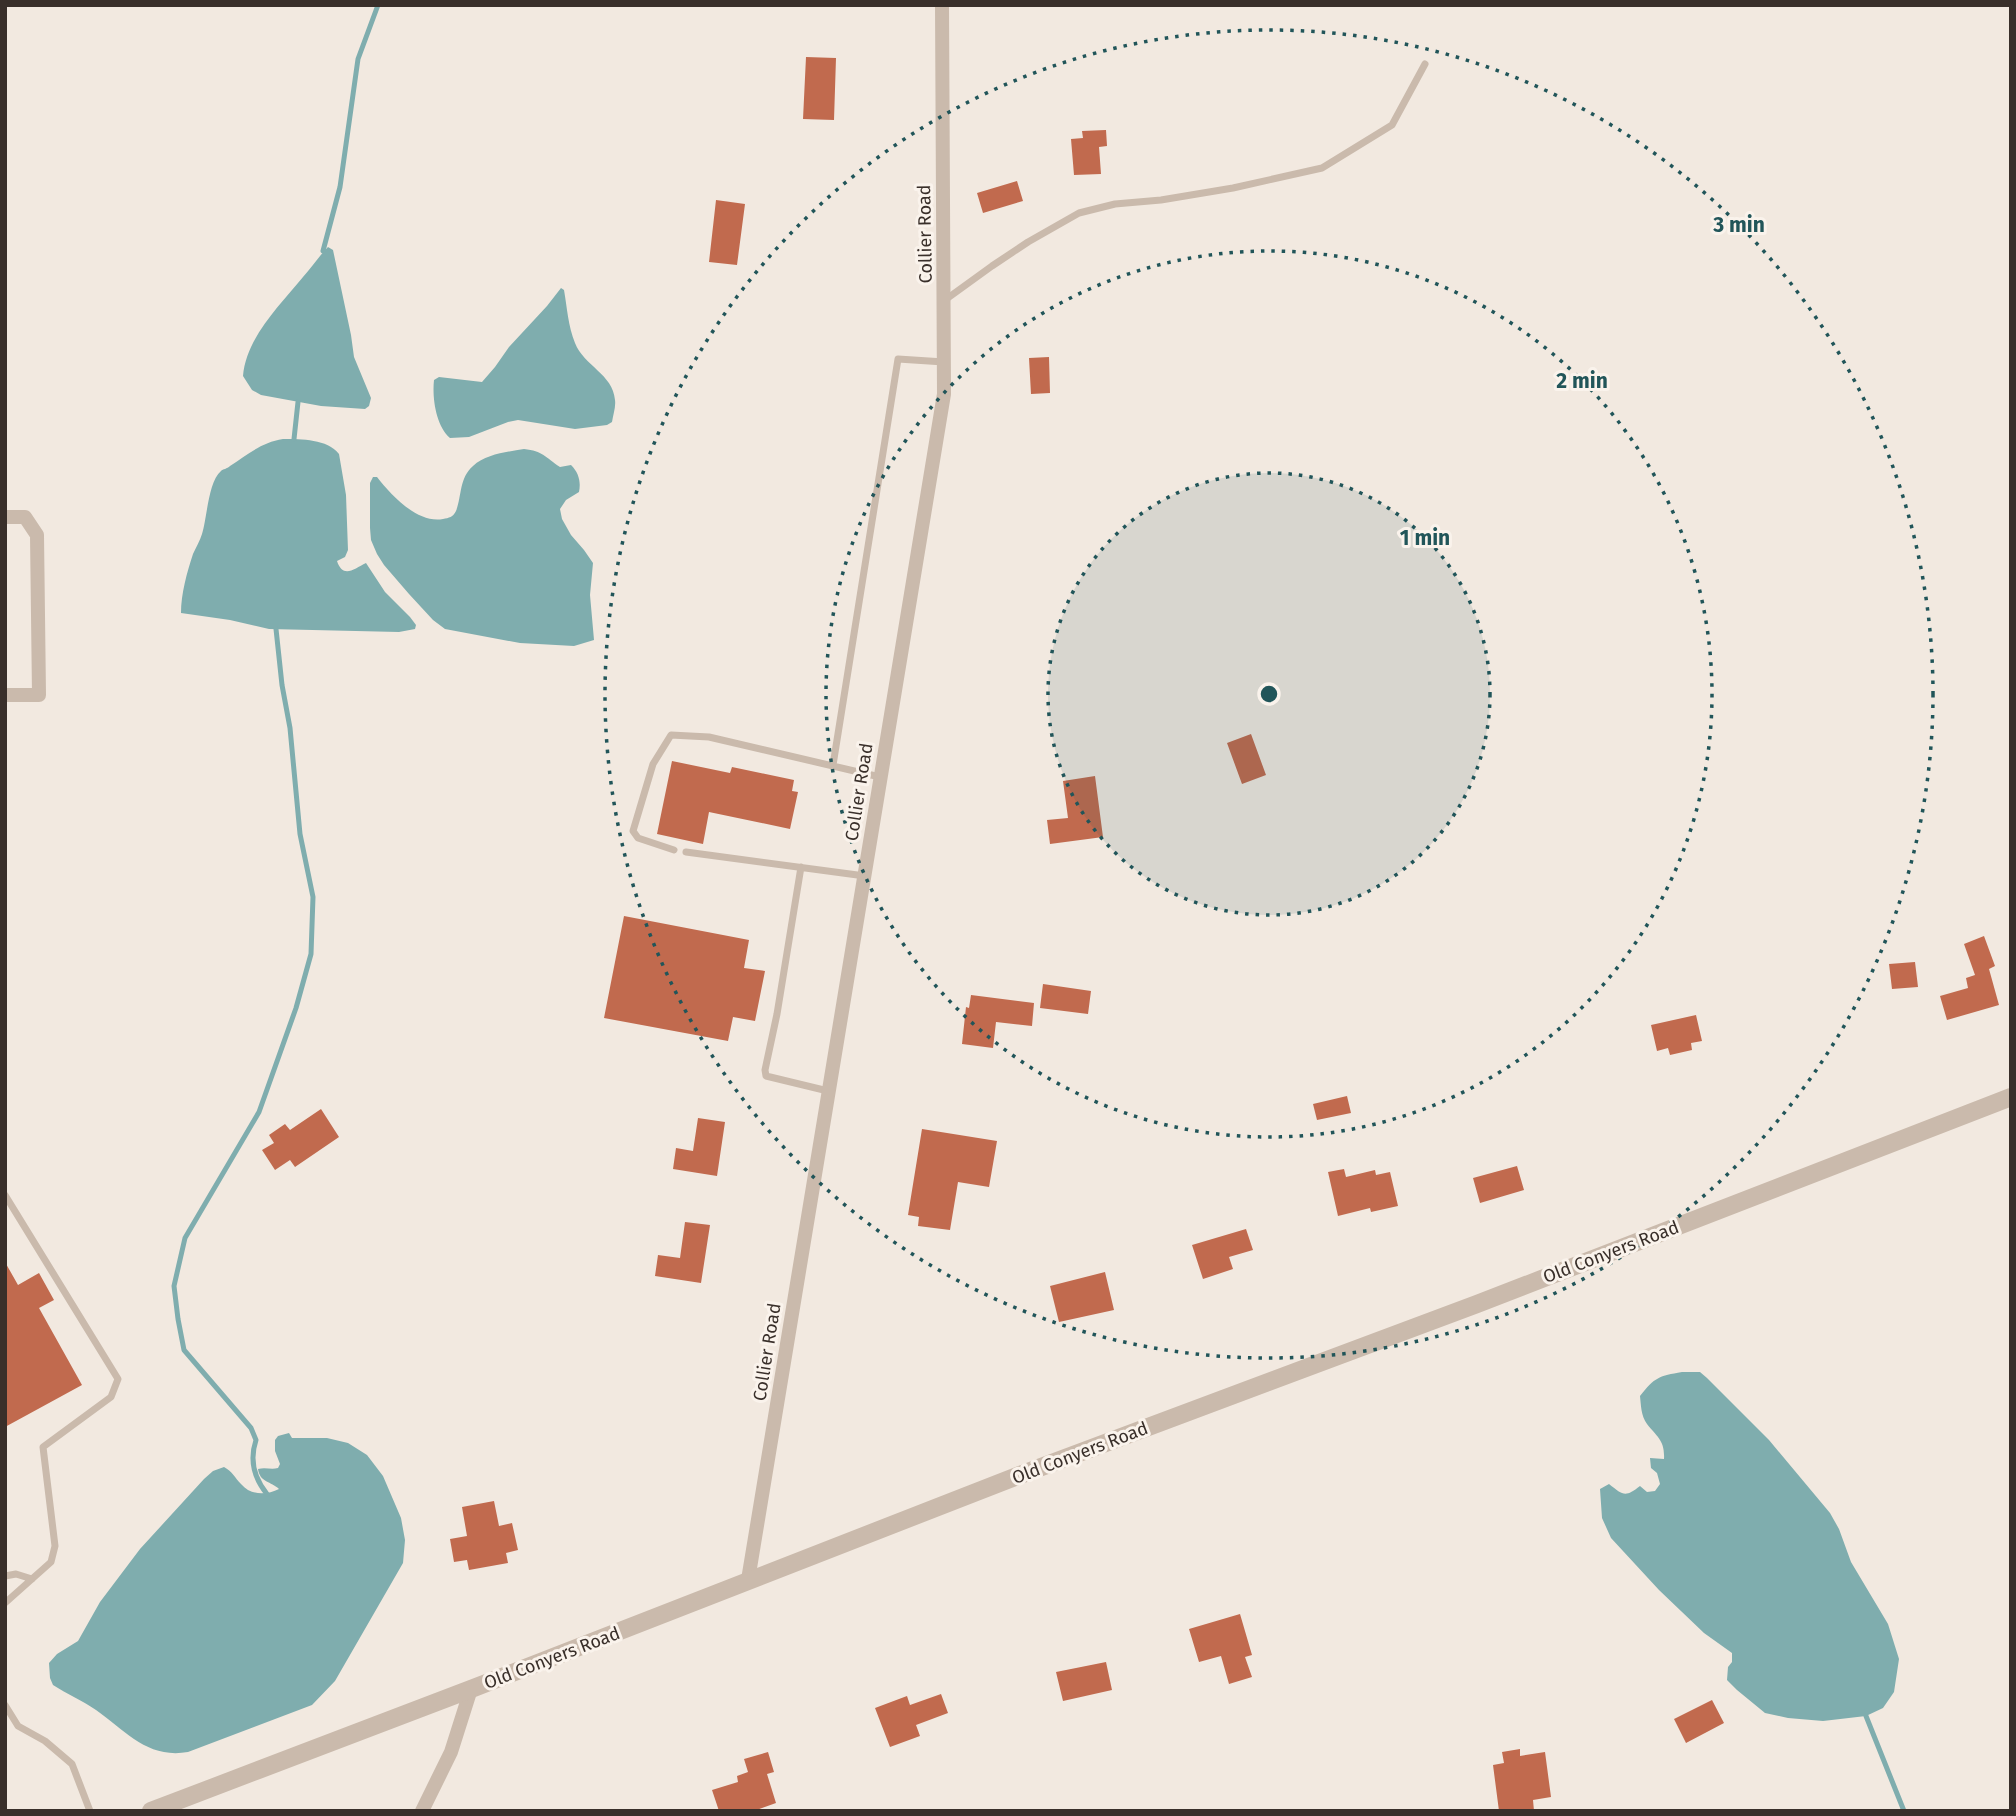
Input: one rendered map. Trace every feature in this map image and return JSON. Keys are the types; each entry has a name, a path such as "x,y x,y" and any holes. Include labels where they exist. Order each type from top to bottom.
{"street":[{"name":"Collier Road","path":"748,1580 944,394 942,5"},
{"path":"5,517 26,517 37,535 39,695 5,695"},
{"name":"Old Conyers Road","path":"151,1811 1020,1475 1490,1299 2011,1097"},
{"path":"422,1811 451,1752 471,1689"}],"lane":[{"path":"945,300 1001,260 1079,213 1115,204 1161,200 1233,188 1322,168 1392,125 1425,64"},
{"path":"832,765 898,359 945,362"},
{"path":"674,850 638,838 633,831 653,764 671,735 709,737 881,777"},
{"path":"686,852 865,876"},
{"path":"802,867 765,1069 766,1076 829,1092"},
{"path":"5,1195 118,1379 111,1398 43,1447 55,1546 51,1562 5,1603"},
{"path":"5,1576 16,1574 32,1579"},
{"path":"5,1705 18,1726 45,1741 72,1763 90,1811"}],"water":[{"path":"328,247 333,250 354,357 371,398 365,409 321,406 261,395 252,390 243,376 245,362 257,335"},
{"path":"561,288 564,290 569,323 579,351 604,377 613,391 615,403 612,422 575,429 518,420 469,437 450,438 441,426 436,411 434,380 439,377 482,382"},
{"path":"283,439 321,443 339,454 346,495 348,550 345,557 337,561 339,566 342,570 349,571 366,563 385,592 416,625 415,629 399,632 269,629 181,613 187,576 202,534 213,483 217,476 255,449"},
{"path":"524,449 540,453 560,467 571,465 578,474 579,492 566,500 560,509 571,535 593,563 590,595 594,640 574,646 520,643 445,629 433,620 384,565 371,540 370,483 373,477 377,477 397,500 415,513 434,519 445,519 456,511 463,482 473,466 490,456"},
{"path":"1682,1372 1700,1372 1707,1378 1769,1440 1830,1513 1851,1562 1888,1624 1899,1659 1894,1692 1883,1708 1866,1716 1823,1721 1765,1713 1727,1680 1732,1653 1704,1633 1611,1538 1602,1518 1600,1489 1609,1484 1627,1494 1640,1486 1647,1492 1655,1491 1660,1484 1657,1473 1651,1468 1650,1458 1664,1459 1663,1447 1645,1421 1640,1396 1658,1378"},
{"path":"289,1433 292,1438 327,1438 348,1443 367,1455 383,1476 401,1518 405,1540 403,1563 335,1681 312,1705 188,1752 174,1753 149,1748 96,1710 53,1685 49,1663 57,1654 78,1641 100,1602 140,1549 213,1471 224,1467 249,1491 264,1493 279,1489 263,1479 258,1469 278,1468 280,1464 275,1451 275,1440 278,1436"}],"building":[{"path":"806,57 836,58 834,120 803,119"},
{"path":"1106,130 1107,146 1099,147 1101,174 1074,175 1071,139 1083,138 1082,131"},
{"path":"1017,181 1023,201 983,213 977,193"},
{"path":"716,200 745,204 737,265 709,262"},
{"path":"1049,357 1050,393 1031,394 1029,358"},
{"path":"1251,734 1266,775 1242,784 1227,743"},
{"path":"672,761 730,773 732,767 794,780 792,791 798,792 790,829 709,812 703,844 657,834"},
{"path":"1095,776 1103,837 1050,844 1047,820 1068,818 1063,781"},
{"path":"624,916 749,940 744,968 765,971 755,1021 733,1017 728,1041 604,1018"},
{"path":"1984,936 1995,966 1989,969 1999,1005 1947,1020 1940,996 1968,988 1966,978 1975,975 1964,944"},
{"path":"1915,962 1918,987 1892,989 1889,964"},
{"path":"1043,984 1091,991 1088,1014 1040,1008"},
{"path":"971,995 1034,1003 1032,1026 996,1022 993,1048 962,1044 966,1007 969,1008"},
{"path":"1696,1015 1702,1041 1691,1043 1692,1050 1670,1055 1668,1048 1657,1051 1651,1025"},
{"path":"1347,1096 1351,1113 1317,1120 1313,1104"},
{"path":"321,1109 339,1137 295,1167 290,1160 275,1170 262,1150 274,1143 269,1135 285,1124 290,1130"},
{"path":"698,1118 725,1122 717,1176 673,1169 676,1148 693,1151"},
{"path":"922,1129 997,1141 989,1187 958,1182 950,1230 918,1226 919,1217 908,1215"},
{"path":"1517,1166 1524,1190 1480,1203 1473,1178"},
{"path":"1344,1169 1346,1177 1375,1170 1376,1175 1390,1172 1398,1206 1371,1212 1370,1208 1338,1216 1328,1172"},
{"path":"685,1222 710,1225 701,1283 655,1276 658,1255 680,1258"},
{"path":"1246,1229 1253,1250 1229,1257 1233,1269 1203,1279 1192,1245"},
{"path":"5,1262 18,1285 39,1273 54,1300 39,1308 82,1385 5,1427"},
{"path":"1105,1272 1114,1310 1059,1322 1050,1286"},
{"path":"494,1501 499,1526 512,1523 518,1550 506,1553 508,1563 469,1570 467,1560 454,1562 450,1539 467,1536 462,1507"},
{"path":"1240,1614 1252,1655 1245,1657 1252,1677 1229,1684 1221,1656 1199,1662 1189,1629"},
{"path":"1106,1662 1112,1690 1063,1701 1056,1672"},
{"path":"941,1694 948,1713 916,1725 920,1736 890,1747 875,1708 907,1696 910,1705"},
{"path":"1712,1700 1724,1723 1686,1743 1674,1719"},
{"path":"1520,1749 1520,1756 1545,1752 1551,1797 1533,1800 1534,1811 1499,1811 1493,1765 1504,1763 1502,1752"},
{"path":"768,1752 774,1772 767,1774 776,1803 754,1811 719,1811 712,1790 738,1782 737,1776 748,1772 744,1759"}],"waterway":[{"path":"323,251 340,187 358,59 378,5"},
{"path":"294,439 298,402"},
{"path":"267,1494 254,1469 256,1440 251,1428 184,1350 174,1286 185,1238 259,1112 296,1008 311,954 313,897 300,834 290,728 276,629"},
{"path":"1866,1716 1904,1811"}]}
